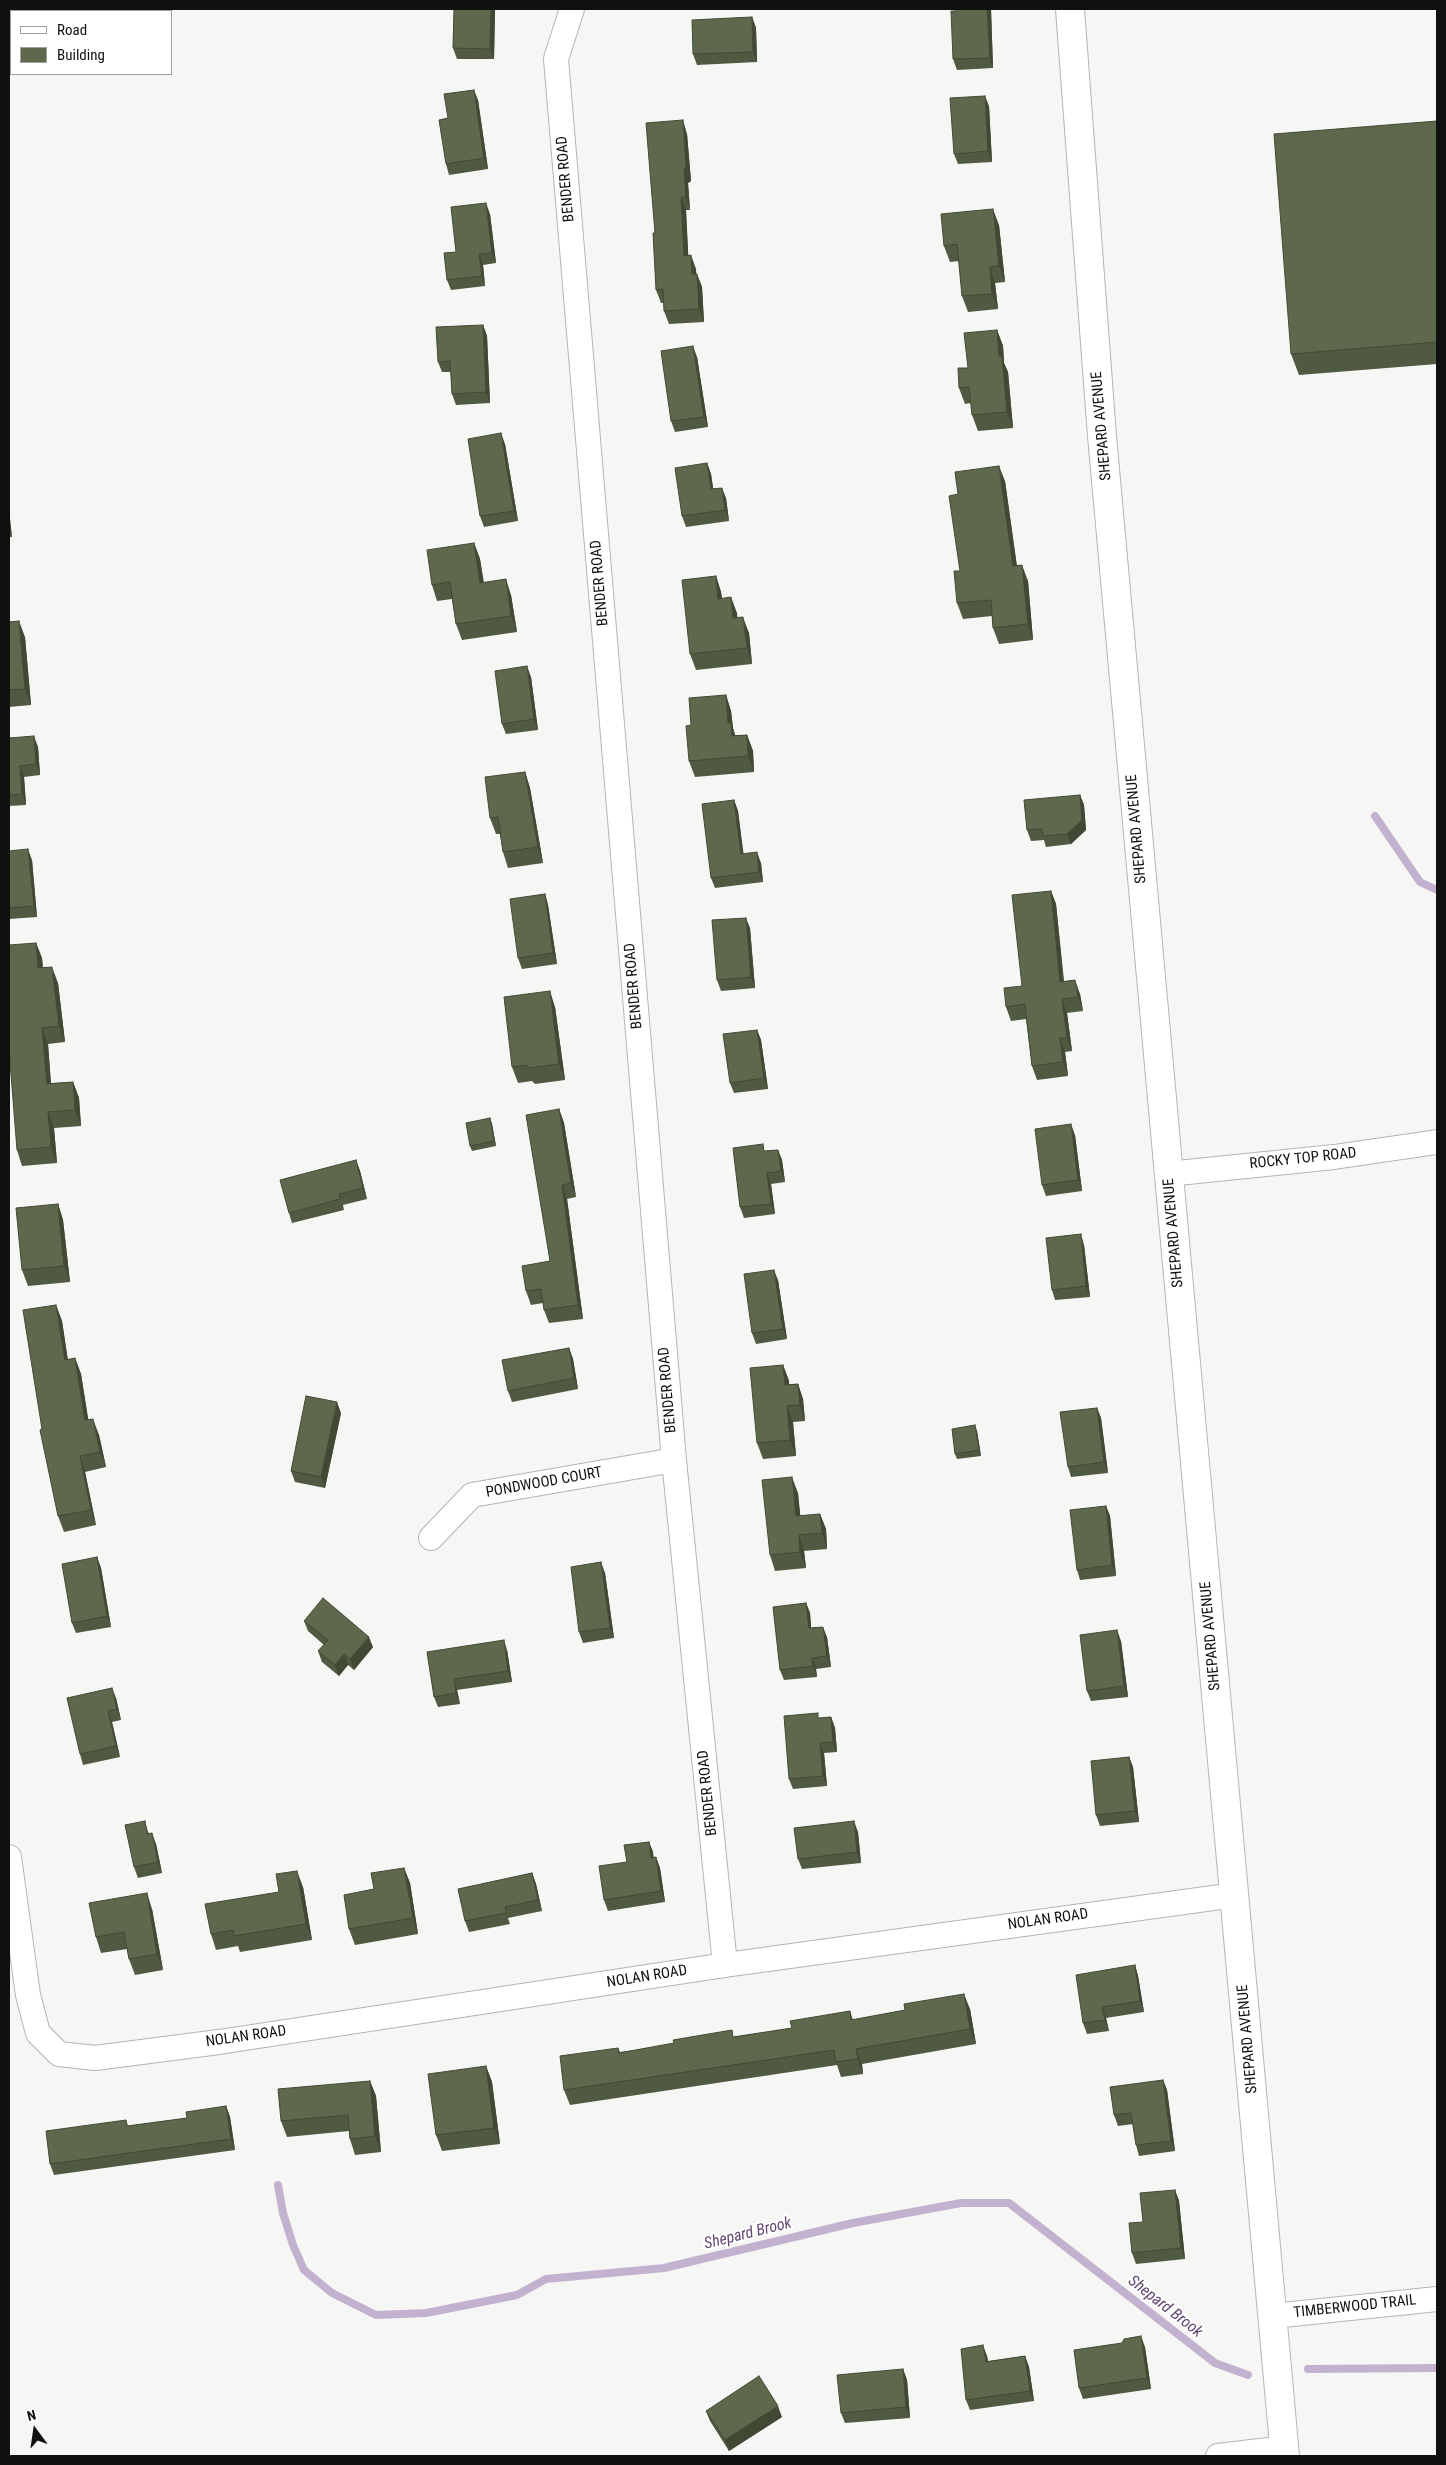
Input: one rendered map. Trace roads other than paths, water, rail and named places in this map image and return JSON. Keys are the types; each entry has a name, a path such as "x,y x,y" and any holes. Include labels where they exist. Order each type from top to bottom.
{"main road":[{"name":"SHEPARD AVENUE","path":"1070,9 1102,436 1285,2452"}],"street":[{"name":"BENDER ROAD","path":"572,9 556,60 674,1460 726,1965"},
{"name":"ROCKY TOP ROAD","path":"1168,1174 1334,1157 1437,1142"},
{"name":"PONDWOOD COURT","path":"431,1538 472,1495 674,1460"},
{"name":"NOLAN ROAD","path":"9,1857 28,1995 38,2033 59,2054 95,2058 219,2042 726,1965 1235,1894"},
{"name":"TIMBERWOOD TRAIL","path":"1273,2316 1437,2299"},
{"path":"1218,2456 1285,2452"}],"waterway":[{"path":"1375,816 1420,882 1437,890"},
{"name":"Shepard Brook","path":"278,2185 283,2213 293,2245 304,2270 332,2293 376,2315 426,2313 517,2295 546,2279 664,2268 853,2223 961,2203 1009,2203 1215,2363 1248,2375"},
{"name":"Shepard Brook","path":"1308,2369 1437,2368"}]}
